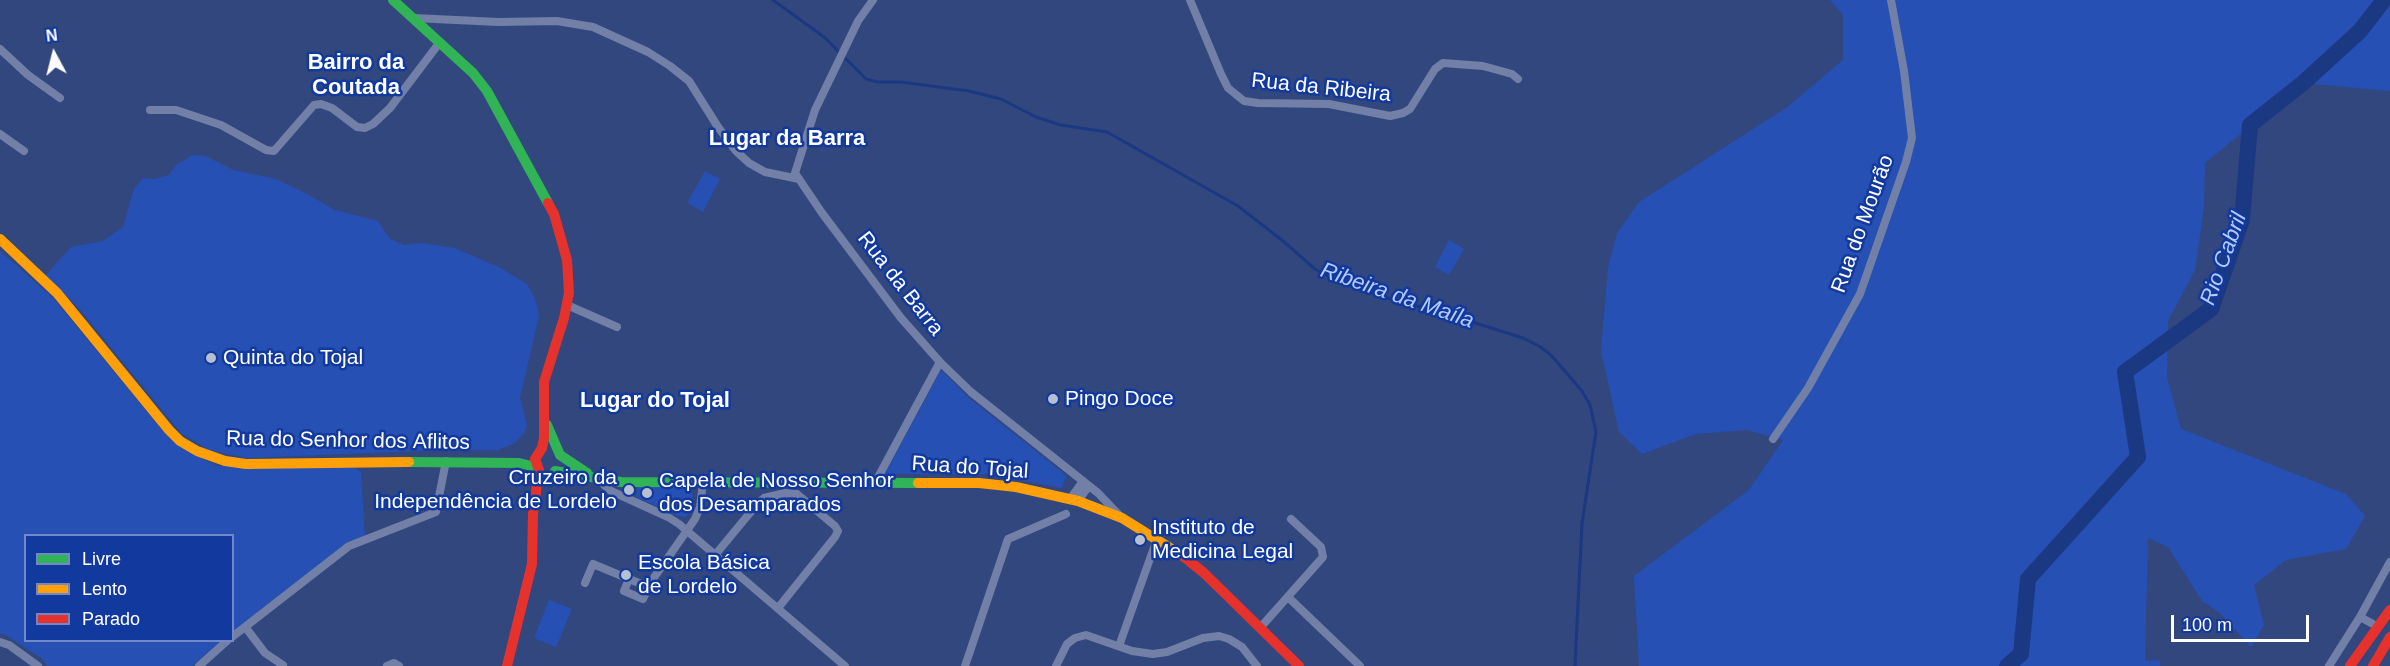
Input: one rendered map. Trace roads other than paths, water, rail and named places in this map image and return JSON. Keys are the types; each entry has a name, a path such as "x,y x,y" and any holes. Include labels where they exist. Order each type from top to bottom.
{"main road":[{"path":"393,0 473,73 488,91 554,214 563,240 568,269 570,285 567,305 544,382 544,434 535,459 538,469 533,514 531,569 507,666"},
{"name":"Rua do Senhor dos Aflitos","path":"0,239 57,293 173,434 197,451 225,461 246,464 446,461 523,464 538,469"},
{"path":"537,491 544,479 561,464 543,411"},
{"path":"502,463 550,447 595,477"},
{"path":"538,469 553,472"},
{"name":"Rua do Tojal","path":"553,472 621,482 996,484 1074,500 1122,518 1197,567 1299,666"},
{"path":"2350,666 2390,610"},
{"path":"2360,666 2390,610"},
{"path":"2373,666 2390,637"}],"street":[{"path":"799,179 795,172 798,159 815,110 867,4 873,0"},
{"name":"Rua da Ribeira","path":"1190,0 1228,88 1244,100 1258,103 1334,105 1390,116 1410,109 1435,69 1443,63 1479,66 1510,74 1518,79"},
{"name":"Rua do Mourão","path":"1773,439 1808,388 1860,294 1906,162 1912,138 1904,71 1891,0"},
{"path":"414,18 557,21 593,27 648,52 689,81 718,127 736,151 749,163 765,172 799,179"},
{"path":"150,110 173,109 218,124 273,152 280,147 310,108 315,105 329,107 357,127 365,128 373,124 392,104 440,42"},
{"path":"0,49 28,75 60,98"},
{"path":"0,134 24,151"},
{"name":"Rua da Barra","path":"799,179 901,318 940,362 971,392 1106,500 1122,518"},
{"path":"567,305 617,327"},
{"path":"875,483 940,362"},
{"path":"234,636 350,546 436,512 446,461"},
{"path":"595,477 608,489 668,517 688,531 845,666"},
{"path":"629,579 624,591 643,599 698,513 703,482"},
{"path":"1074,500 1086,483"},
{"path":"715,555 764,498 785,493 797,494 838,531 778,608"},
{"path":"965,666 1006,541 1066,514"},
{"path":"1260,628 1324,555 1321,547 1291,519"},
{"path":"1119,646 1157,539"},
{"path":"2329,666 2360,617 2390,562"},
{"path":"585,583 593,564 649,587"},
{"path":"1288,597 1360,666"},
{"path":"2360,617 2373,624"},
{"path":"246,628 262,651 283,665"},
{"path":"1056,666 1065,646 1078,636 1090,636 1138,653 1163,653 1203,638 1219,636 1242,647 1257,666"},
{"path":"0,642 9,645 38,666"},
{"path":"199,666 226,642"},
{"path":"387,666 394,663 399,666"}],"waterway":[{"name":"Ribeira da Maíla","path":"773,0 824,37 866,79 969,91 1001,99 1036,117 1061,125 1107,132 1238,206 1315,269 1334,279 1384,297 1523,338 1551,355 1582,391 1590,405 1596,432 1582,523 1575,666"},
{"name":"Rio Cabril","path":"2007,666 2021,654 2028,579 2138,457 2125,372 2211,309 2242,220 2250,125 2303,83 2360,31 2384,0"}],"place":[{"name":"Quinta do Tojal","path":"211,358"},
{"name":"Pingo Doce","path":"1053,399"},
{"name":"Cruzeiro da Independência de Lordelo","path":"629,490"},
{"name":"Capela de Nosso Senhor dos Desamparados","path":"647,493"},
{"name":"Instituto de Medicina Legal","path":"1140,540"},
{"name":"Escola Básica de Lordelo","path":"626,575"}],"district":[{"name":"Bairro da Coutada","path":"356,76"},
{"name":"Lugar da Barra","path":"787,139"},
{"name":"Lugar do Tojal","path":"655,401"}]}
